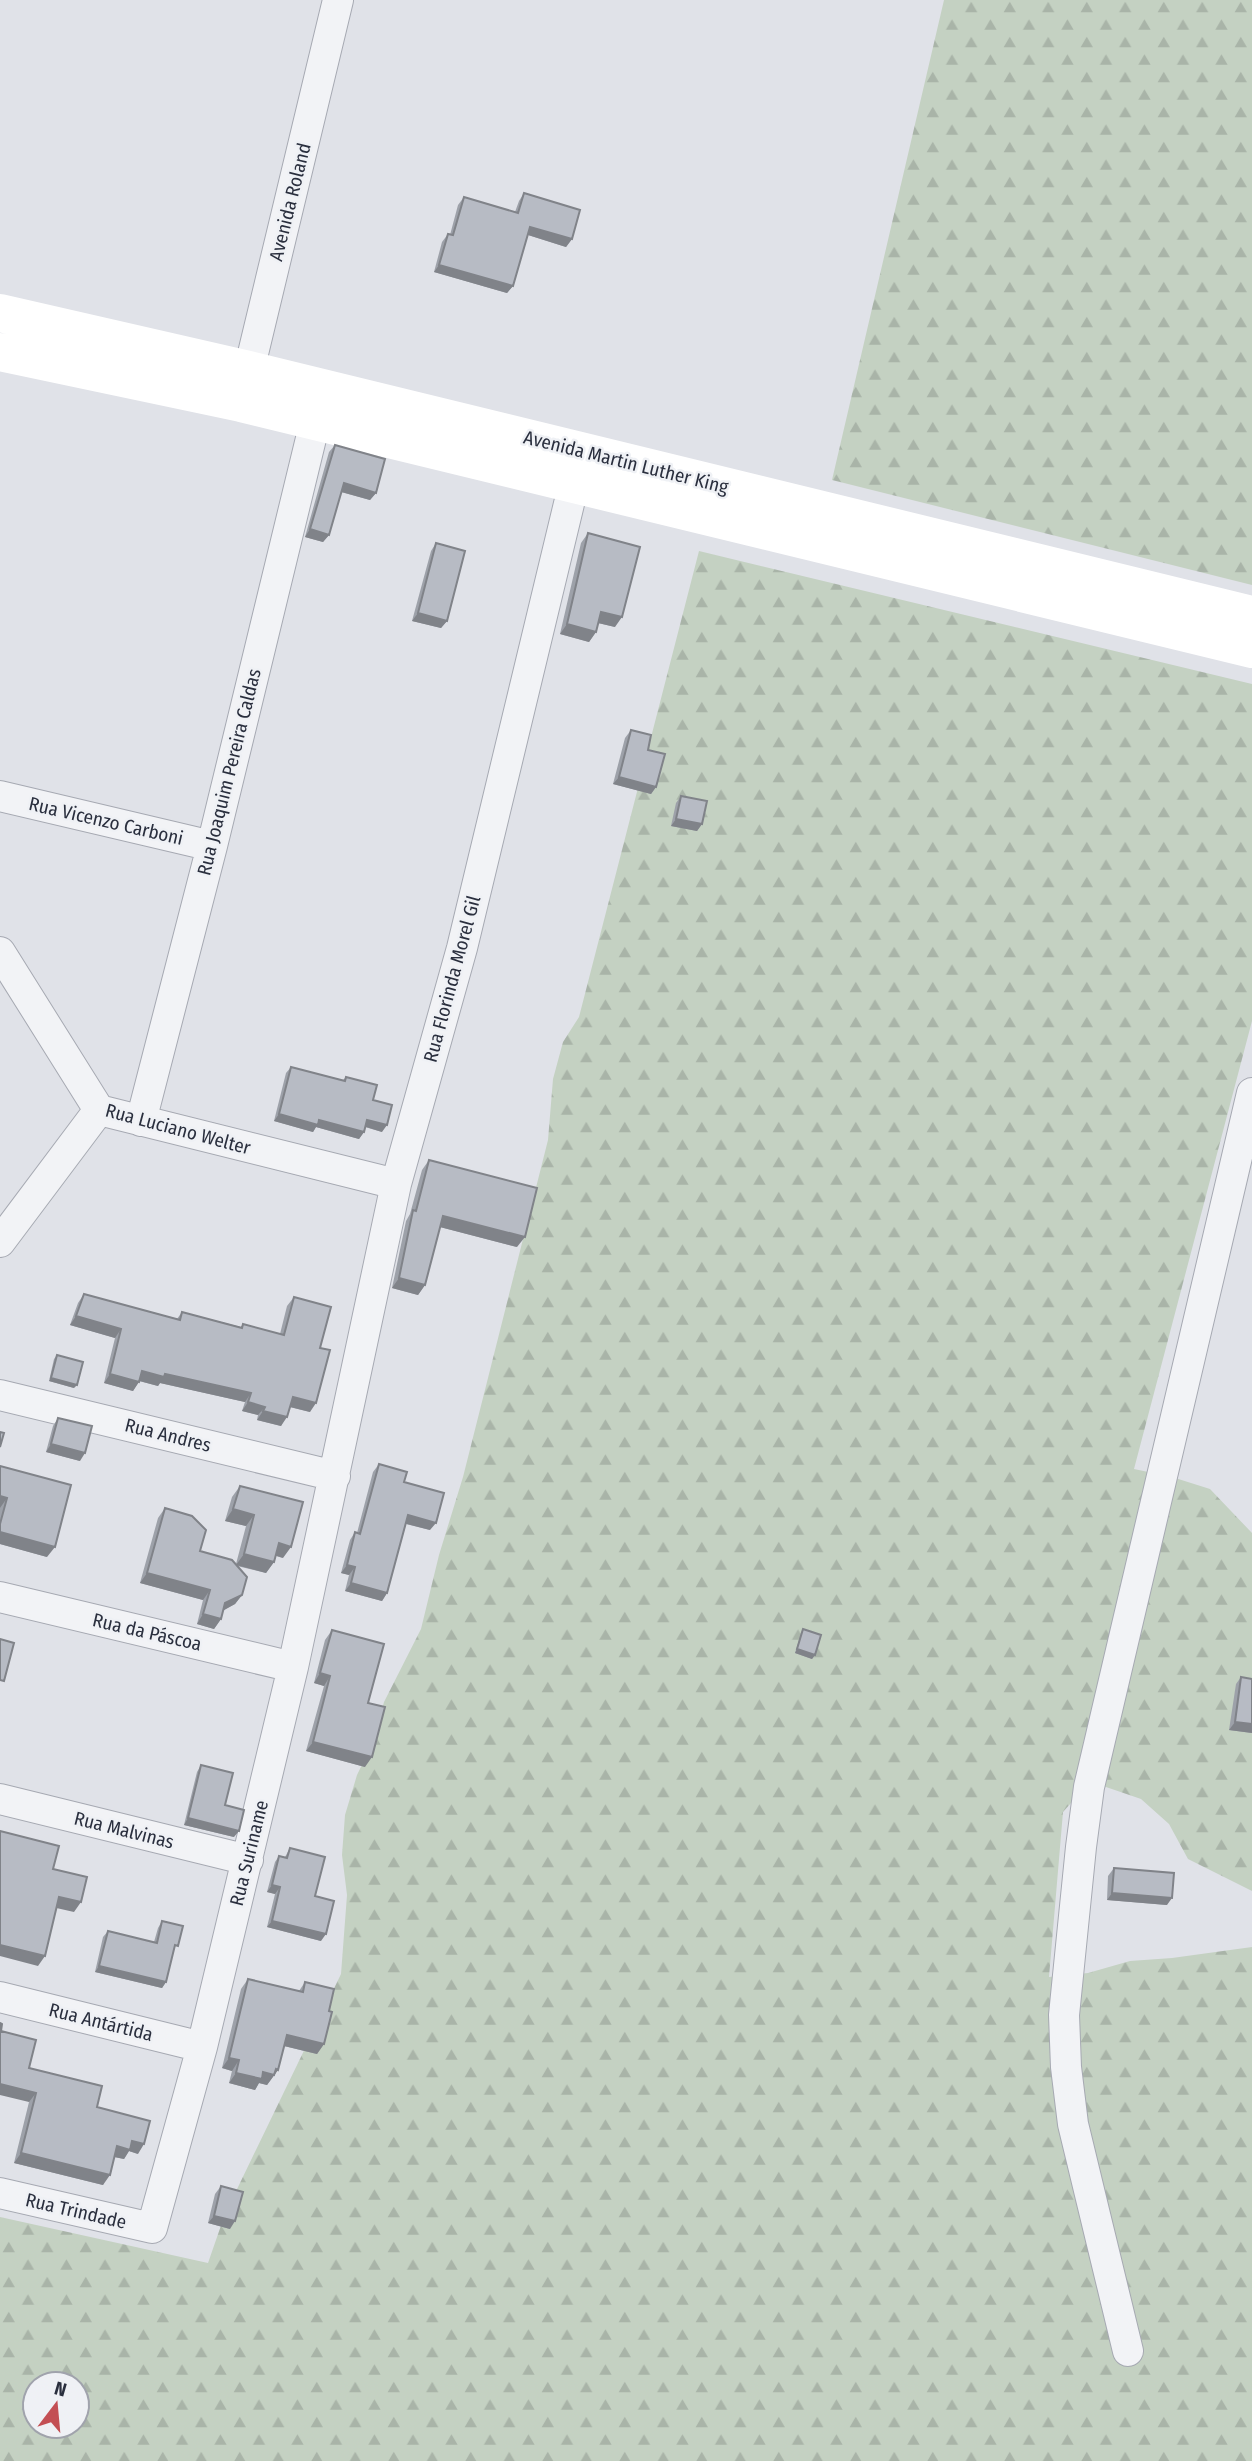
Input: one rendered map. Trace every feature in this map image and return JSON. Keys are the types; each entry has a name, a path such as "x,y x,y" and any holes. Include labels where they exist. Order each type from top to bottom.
{"main road":[{"name":"Avenida Martin Luther King","path":"0,313 245,386 1252,615"},
{"name":"Avenida Martin Luther King","path":"0,352 245,386 315,422 1252,649"}],"street":[{"name":"Avenida Roland","path":"245,386 338,0"},
{"name":"Rua Joaquim Pereira Caldas","path":"141,1121 212,846 315,422"},
{"name":"Rua Florinda Morel Gil","path":"335,1476 396,1184 462,948 574,483"},
{"name":"Rua Vicenzo Carboni","path":"0,796 212,846"},
{"name":"Rua Luciano Welter","path":"0,952 99,1110 396,1184"},
{"path":"1129,2350 1073,2124 1066,2067 1064,2015 1089,1787 1252,1093"},
{"path":"0,1242 99,1110"},
{"name":"Rua Andres","path":"0,1395 335,1476"},
{"name":"Rua Suriname","path":"152,2228 202,2047 248,1860 335,1476"},
{"name":"Rua da Páscoa","path":"0,1597 293,1667"},
{"name":"Rua Malvinas","path":"0,1799 248,1860"},
{"name":"Rua Antártida","path":"0,1997 202,2047"},
{"name":"Rua Trindade","path":"0,2193 152,2228"}],"green space":[{"path":"944,0 1252,0 1252,585 832,480"},
{"path":"699,551 1252,684 1252,1021 1134,1469 1210,1489 1252,1533 1252,1891 1188,1859 1169,1824 1141,1799 1106,1787 1071,1803 1063,1812 1049,1977 1088,1973 1130,1961 1252,1947 1252,2461 0,2461 0,2217 208,2263 225,2214 341,1974 347,1895 342,1855 345,1815 357,1775 374,1740 384,1702 421,1629 439,1555 463,1477 548,1140 553,1079 563,1042 579,1017"}],"building":[{"path":"524,193 580,210 572,239 530,227 513,286 439,265 448,234 453,235 464,197 518,213"},
{"path":"335,445 385,459 376,493 344,483 329,535 310,529"},
{"path":"588,533 640,547 622,617 601,612 596,632 567,624"},
{"path":"436,543 465,551 447,621 418,613"},
{"path":"631,730 651,735 648,750 665,754 656,787 619,777"},
{"path":"681,796 707,801 702,824 676,819"},
{"path":"291,1067 345,1081 346,1077 377,1085 373,1100 392,1105 387,1125 367,1120 364,1132 319,1120 318,1125 279,1114"},
{"path":"429,1160 537,1188 525,1237 443,1216 425,1285 399,1278 413,1210 416,1211"},
{"path":"84,1294 180,1320 182,1312 242,1328 243,1324 284,1335 294,1297 331,1307 320,1348 330,1350 316,1403 293,1397 287,1417 263,1411 265,1407 248,1402 251,1393 165,1374 164,1377 142,1371 139,1382 110,1374 121,1329 76,1316"},
{"path":"57,1355 83,1362 77,1385 51,1378"},
{"path":"58,1418 92,1426 85,1453 51,1444"},
{"path":"379,1464 407,1472 404,1482 444,1493 436,1523 408,1515 387,1593 351,1583 355,1567 347,1565 355,1532 360,1534"},
{"path":"0,1466 71,1485 55,1547 0,1532 7,1498 0,1496"},
{"path":"240,1486 303,1502 291,1547 279,1543 274,1562 244,1554 254,1515 233,1509"},
{"path":"165,1508 192,1516 206,1530 200,1551 232,1560 247,1577 242,1595 225,1603 221,1619 203,1614 210,1590 147,1573"},
{"path":"803,1629 821,1635 815,1655 797,1649"},
{"path":"332,1630 384,1644 368,1703 385,1707 372,1757 313,1742 330,1676 320,1673"},
{"path":"0,1639 14,1643 4,1681 0,1680"},
{"path":"1241,1677 1252,1679 1252,1724 1235,1722"},
{"path":"201,1765 233,1773 225,1805 244,1810 239,1831 188,1818"},
{"path":"0,1831 59,1846 53,1869 87,1877 81,1902 59,1897 45,1956 0,1945"},
{"path":"290,1848 325,1857 315,1896 334,1901 326,1934 272,1921 280,1887 272,1885 279,1856 287,1858"},
{"path":"1114,1868 1174,1873 1172,1898 1112,1893"},
{"path":"162,1921 183,1926 178,1946 175,1945 166,1982 99,1966 108,1931 157,1943"},
{"path":"248,1979 303,1992 305,1982 334,1989 329,2011 332,2012 324,2044 287,2035 278,2070 276,2069 274,2075 263,2072 262,2079 236,2073 239,2060 229,2058"},
{"path":"0,2023 1,2031 36,2040 29,2068 102,2086 97,2107 150,2121 144,2144 132,2141 130,2150 117,2146 110,2175 21,2153 36,2093 0,2084"},
{"path":"221,2186 243,2192 235,2221 214,2216"}]}
